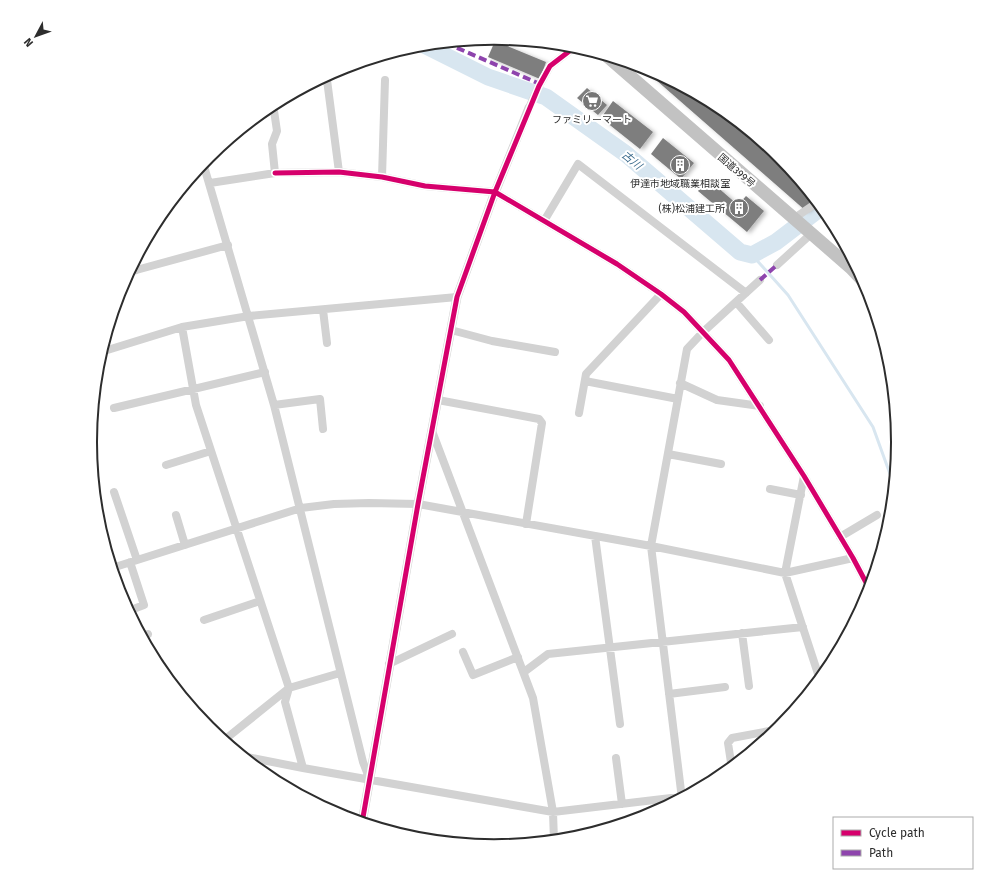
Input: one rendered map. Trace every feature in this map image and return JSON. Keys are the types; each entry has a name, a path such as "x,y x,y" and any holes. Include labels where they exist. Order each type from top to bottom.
{"highway":[{"name":"国道399号","path":"617,65 852,269"}],"street":[{"path":"363,818 389,664 457,297 495,192 539,86 550,66 568,52"},
{"path":"382,177 385,80"},
{"path":"327,82 339,172"},
{"path":"274,112 277,131 272,144 275,173"},
{"path":"544,221 578,164 746,293"},
{"path":"205,170 274,405 301,508 340,673 363,762 370,780"},
{"path":"210,183 275,173 339,172 382,177 425,186 495,192 617,264 661,294 684,312 729,360 804,476 866,583"},
{"path":"777,265 814,207"},
{"path":"138,267 228,245"},
{"path":"683,792 651,546 687,349 703,332 760,280"},
{"path":"579,413 586,374 661,294"},
{"path":"109,350 182,327 249,316 457,297"},
{"path":"736,302 769,340"},
{"path":"324,310 327,343"},
{"path":"182,327 196,405 289,688 285,702 304,768"},
{"path":"451,330 492,341 555,352"},
{"path":"114,408 265,372"},
{"path":"585,381 678,399"},
{"path":"680,383 717,400 760,406"},
{"path":"274,405 320,399 323,429"},
{"path":"438,400 540,419 542,423 526,524"},
{"path":"432,431 534,698 553,812 554,835"},
{"path":"166,465 211,451"},
{"path":"668,454 721,464"},
{"path":"804,476 785,573 818,673"},
{"path":"770,489 801,495"},
{"path":"114,492 144,605 134,609"},
{"path":"117,566 301,508 334,504 418,504 651,546 785,573 853,558"},
{"path":"176,515 185,545"},
{"path":"840,537 877,515"},
{"path":"595,536 620,724"},
{"path":"204,620 260,601"},
{"path":"524,672 548,654 803,627"},
{"path":"742,633 749,686"},
{"path":"389,664 452,634"},
{"path":"463,652 473,675 518,657"},
{"path":"228,737 289,688 340,673"},
{"path":"670,694 725,687"},
{"path":"731,762 728,743 732,738 768,731"},
{"path":"253,758 553,812 671,798"},
{"path":"616,758 622,804"}],"building":[{"path":"493,45 506,45 546,62 540,79 488,57"},
{"path":"654,78 693,98 715,112 757,144 776,161 810,201 813,205 806,211"},
{"name":"ファミリーマート","path":"587,88 607,105 598,115 577,98"},
{"path":"613,101 653,132 640,149 601,118"},
{"path":"663,138 694,163 681,179 651,154"},
{"name":"(株)松浦建工所","path":"708,179 738,205 746,196 764,211 747,232 698,191"}],"waterway":[{"name":"古川","path":"434,50 488,77 546,97 626,154 740,252 752,255 776,242 817,211"},
{"path":"752,255 788,295 873,427 891,474"}],"marked path":[{"path":"455,47 540,84"},
{"path":"760,280 777,265"}],"cycle path":[{"path":"363,818 418,504 457,297 495,192 539,86 550,66 568,52"},
{"path":"275,173 339,172 382,177 425,186 495,192 617,264 661,294 684,312 729,360 804,476 866,583"}],"place":[{"name":"ファミリーマート","path":"592,101"},
{"name":"伊達市地域職業相談室","path":"680,165"},
{"name":"(株)松浦建工所","path":"739,208"}]}
